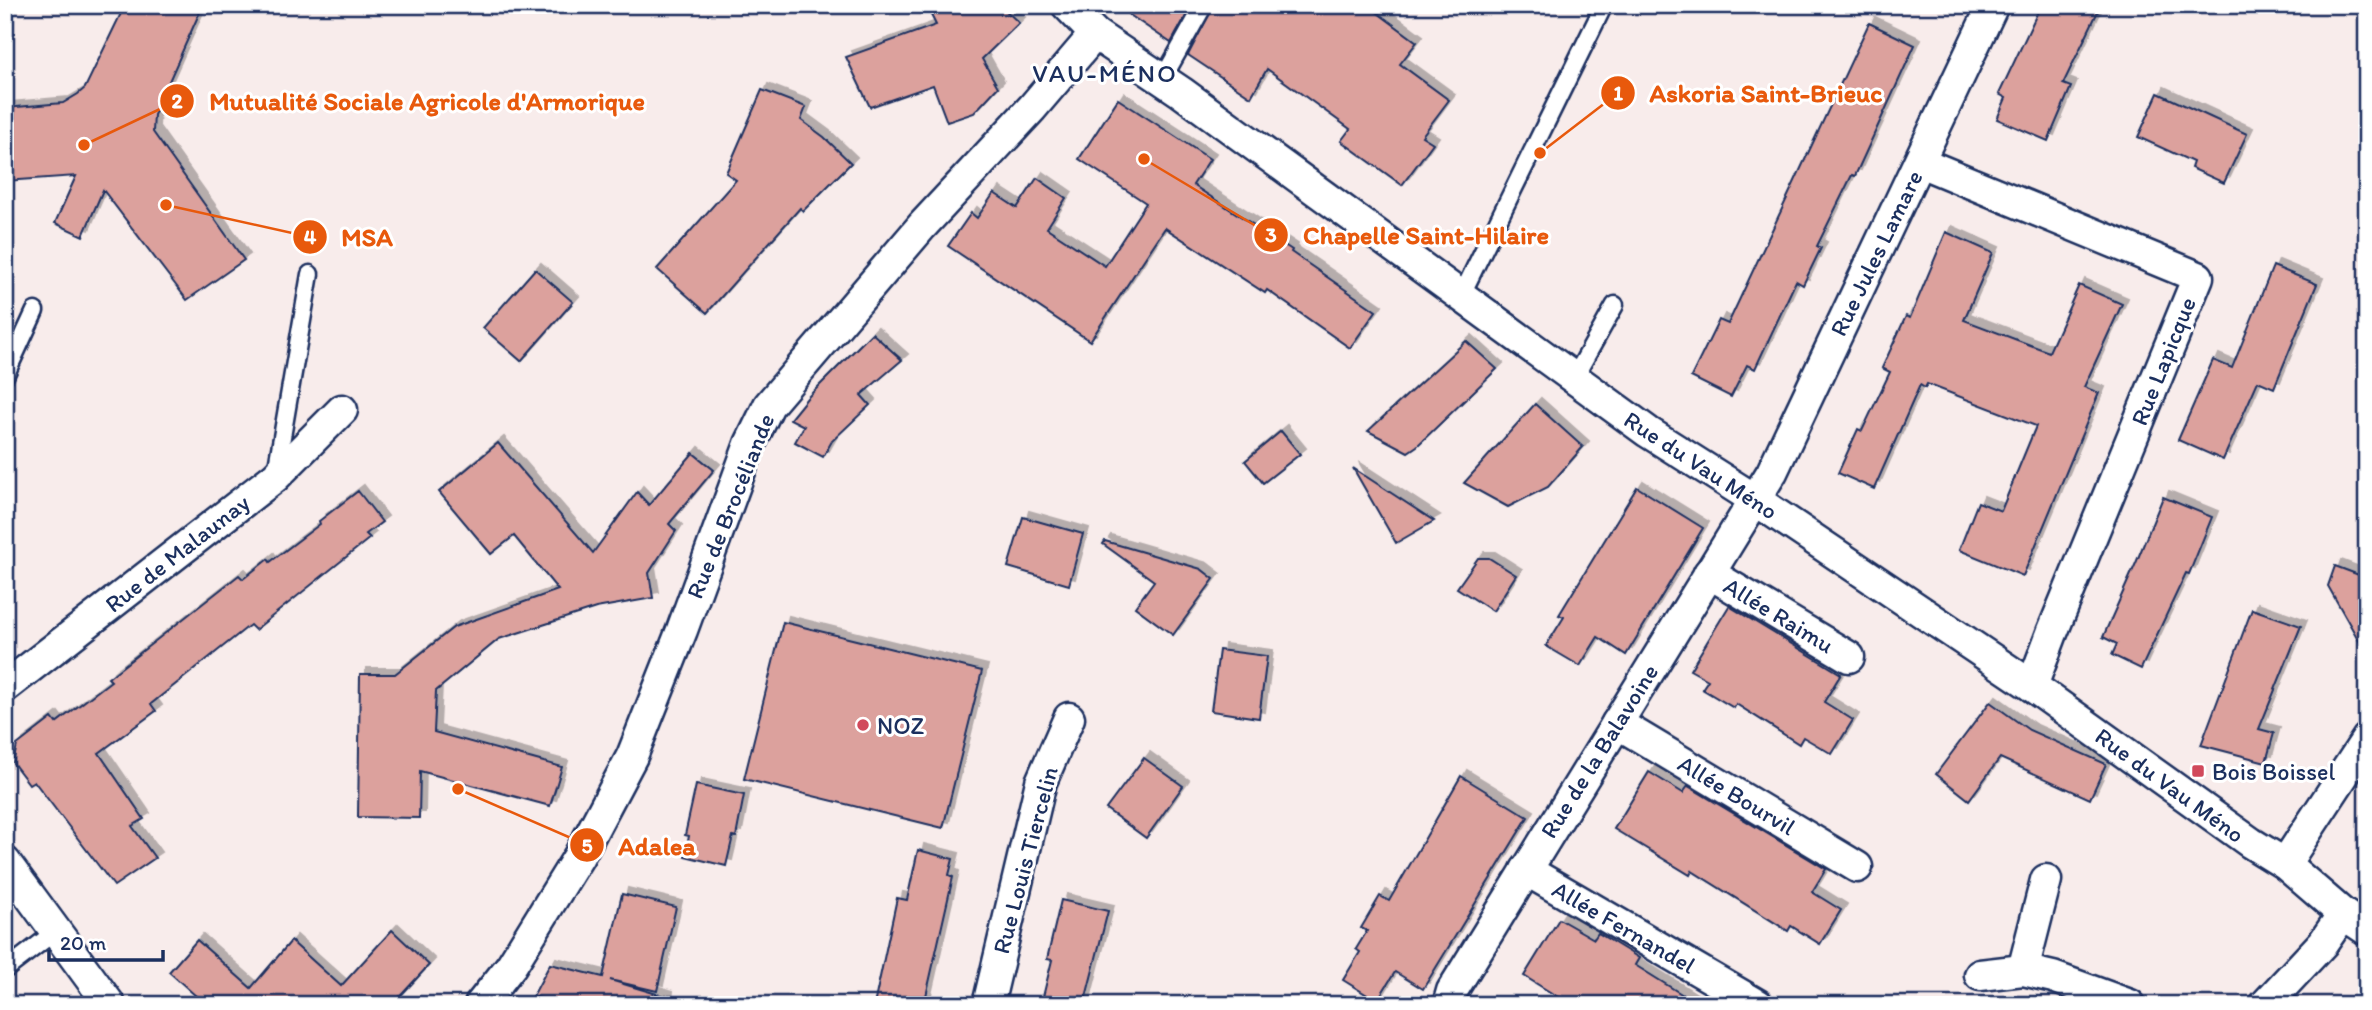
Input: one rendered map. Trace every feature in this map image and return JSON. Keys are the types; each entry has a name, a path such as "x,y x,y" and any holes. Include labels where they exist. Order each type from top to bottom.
{"street":[{"name":"Rue du Vau Méno","path":"1067,5 1095,34 1648,432 1754,499 2032,686 2251,844 2285,864 2355,922"},
{"name":"Rue Jules Lamare","path":"1754,499 1772,472 1993,5"},
{"name":"Rue de Brocéliande","path":"480,1005 511,966 579,856 632,756 682,631 750,444 769,405 922,226 1032,108 1095,34"},
{"name":"Rue Lapicque","path":"1920,162 2198,277 2032,686"},
{"name":"Rue de Malaunay","path":"5,687 275,477 342,410"},
{"name":"Rue de la Balavoine","path":"1448,1005 1452,991 1754,499"},
{"name":"Allée Raimu","path":"1709,573 1849,657"},
{"name":"Rue Louis Tiercelin","path":"988,1005 1041,782 1069,718"},
{"name":"Allée Bourvil","path":"1617,723 1857,867"},
{"path":"2285,864 2367,739"},
{"path":"5,862 110,1005"},
{"name":"Allée Fernandel","path":"1526,870 1758,1005"},
{"path":"2023,970 2046,880"},
{"path":"2265,1005 2323,943 2355,922"},
{"path":"1980,975 2023,970 2053,977 2130,1005"}],"lane":[{"path":"1162,80 1204,5"},
{"path":"1461,296 1604,5"},
{"path":"275,477 310,274"},
{"path":"1574,378 1615,305"},
{"path":"5,376 35,311"},
{"path":"5,970 56,931"}],"building":[{"path":"125,5 203,5 154,115 153,132 244,260 187,300 103,190 83,236 55,223 76,176 5,181 5,108 63,103 85,88"},
{"path":"926,5 1000,5 1019,23 982,59 998,87 974,113 947,122 933,85 870,107 846,57 936,25"},
{"path":"1115,5 1192,5 1171,43"},
{"path":"1214,5 1367,5 1417,42 1400,64 1449,100 1422,136 1433,143 1402,185 1341,141 1350,129 1267,69 1251,97 1188,55"},
{"path":"2041,5 2101,5 2063,84 2071,87 2048,141 1997,119 2006,98 1999,94"},
{"path":"1869,23 1915,45 1855,176 1852,175 1817,246 1821,248 1803,285 1796,281 1755,369 1747,365 1731,397 1691,377 1719,320 1728,324"},
{"path":"762,90 806,107 801,120 824,137 851,163 803,211 800,208 707,313 657,269 736,180 726,173"},
{"path":"2158,93 2247,134 2224,183 2191,168 2193,162 2138,137"},
{"path":"1118,99 1210,159 1193,185 1292,250 1291,252 1376,311 1350,348 1267,290 1265,293 1165,228 1090,341 948,246 971,213 977,218 994,193 1017,208 1037,178 1066,198 1047,228 1105,266 1146,203 1079,159"},
{"path":"1946,232 1993,253 1964,320 2049,352 2079,285 2122,304 2084,387 2099,393 2023,576 1959,550 1978,502 2001,511 2036,426 1927,384 1925,388 1920,385 1874,489 1838,473 1858,429 1862,431 1890,372 1882,368 1906,316 1910,318"},
{"path":"2273,266 2317,284 2274,388 2258,381 2223,460 2178,440 2213,360 2232,368"},
{"path":"535,269 573,302 521,361 483,328"},
{"path":"872,333 902,360 861,395 870,405 832,441 823,457 795,442 804,426 790,419 807,398"},
{"path":"1466,341 1497,369 1417,446 1408,452 1368,431"},
{"path":"1535,404 1583,447 1548,487 1508,507 1464,483"},
{"path":"1281,431 1300,454 1263,483 1245,461"},
{"path":"498,443 593,553 637,492 649,505 693,453 714,470 669,524 676,531 649,573 653,598 596,608 499,639 436,691 434,732 562,767 550,806 420,771 419,818 358,817 360,674 395,674 454,627 558,590 514,536 491,554 439,492"},
{"path":"1353,468 1434,521 1396,543"},
{"path":"1637,487 1703,528 1626,655 1598,637 1580,666 1546,646 1564,617 1559,615"},
{"path":"358,491 382,522 366,534 370,538 255,630 250,625 151,704 156,711 99,753 144,819 132,826 155,858 114,886 34,781 29,784 13,763 17,745 52,718 56,723 111,681 108,678 239,575 243,579 268,559 270,562"},
{"path":"2163,497 2212,517 2189,574 2186,573 2141,669 2112,655 2117,644 2103,637"},
{"path":"1023,517 1083,534 1069,585 1008,567"},
{"path":"1105,541 1201,569 1214,579 1173,635 1135,607 1154,581 1103,544"},
{"path":"1478,558 1489,558 1516,575 1493,611 1457,588"},
{"path":"2335,566 2367,578 2367,655 2328,586"},
{"path":"1729,606 1841,674 1824,702 1853,720 1832,754 1803,737 1799,744 1736,704 1734,708 1702,689 1708,680 1690,670"},
{"path":"2252,609 2301,626 2259,729 2274,733 2266,762 2201,745"},
{"name":"NOZ","path":"783,622 982,671 943,828 744,779"},
{"path":"1219,650 1267,656 1259,718 1211,711"},
{"path":"1990,702 2029,730 2106,764 2090,799 2000,758 1969,800 1936,774"},
{"path":"1144,758 1183,786 1146,838 1106,809"},
{"path":"1649,772 1683,793 1688,786 1826,869 1812,892 1841,910 1820,944 1791,926 1788,931 1692,871 1690,875 1614,829"},
{"path":"1461,776 1528,817 1423,989 1395,972 1377,1001 1343,980 1360,952 1356,949 1367,931 1361,928 1380,896 1389,901"},
{"path":"696,785 744,795 736,837 733,836 726,866 685,856 689,836 685,835"},
{"path":"918,850 953,859 949,875 953,877 924,1005 874,1005 897,898 907,900"},
{"path":"622,894 676,907 657,991 610,980 667,997 666,1005 566,1005 533,996 550,964 603,977"},
{"path":"1061,900 1108,911 1084,1005 1041,1005 1052,960 1047,959"},
{"path":"1559,919 1594,939 1598,933 1639,958 1635,965 1699,1005 1571,1005 1524,976"},
{"path":"392,930 429,965 392,1005 206,1005 169,972 197,940 251,988 291,941 341,986"}],"place":[{"name":"Mutualité Sociale Agricole d'Armorique","path":"84,145"},
{"name":"Askoria Saint-Brieuc","path":"1540,153"},
{"name":"Chapelle Saint-Hilaire","path":"1144,159"},
{"name":"MSA","path":"166,205"},
{"name":"NOZ","path":"863,725"},
{"name":"Bois Boissel","path":"2198,771"},
{"name":"Adalea","path":"458,789"}],"district":[{"name":"VAU-MÉNO","path":"1105,73"}]}
